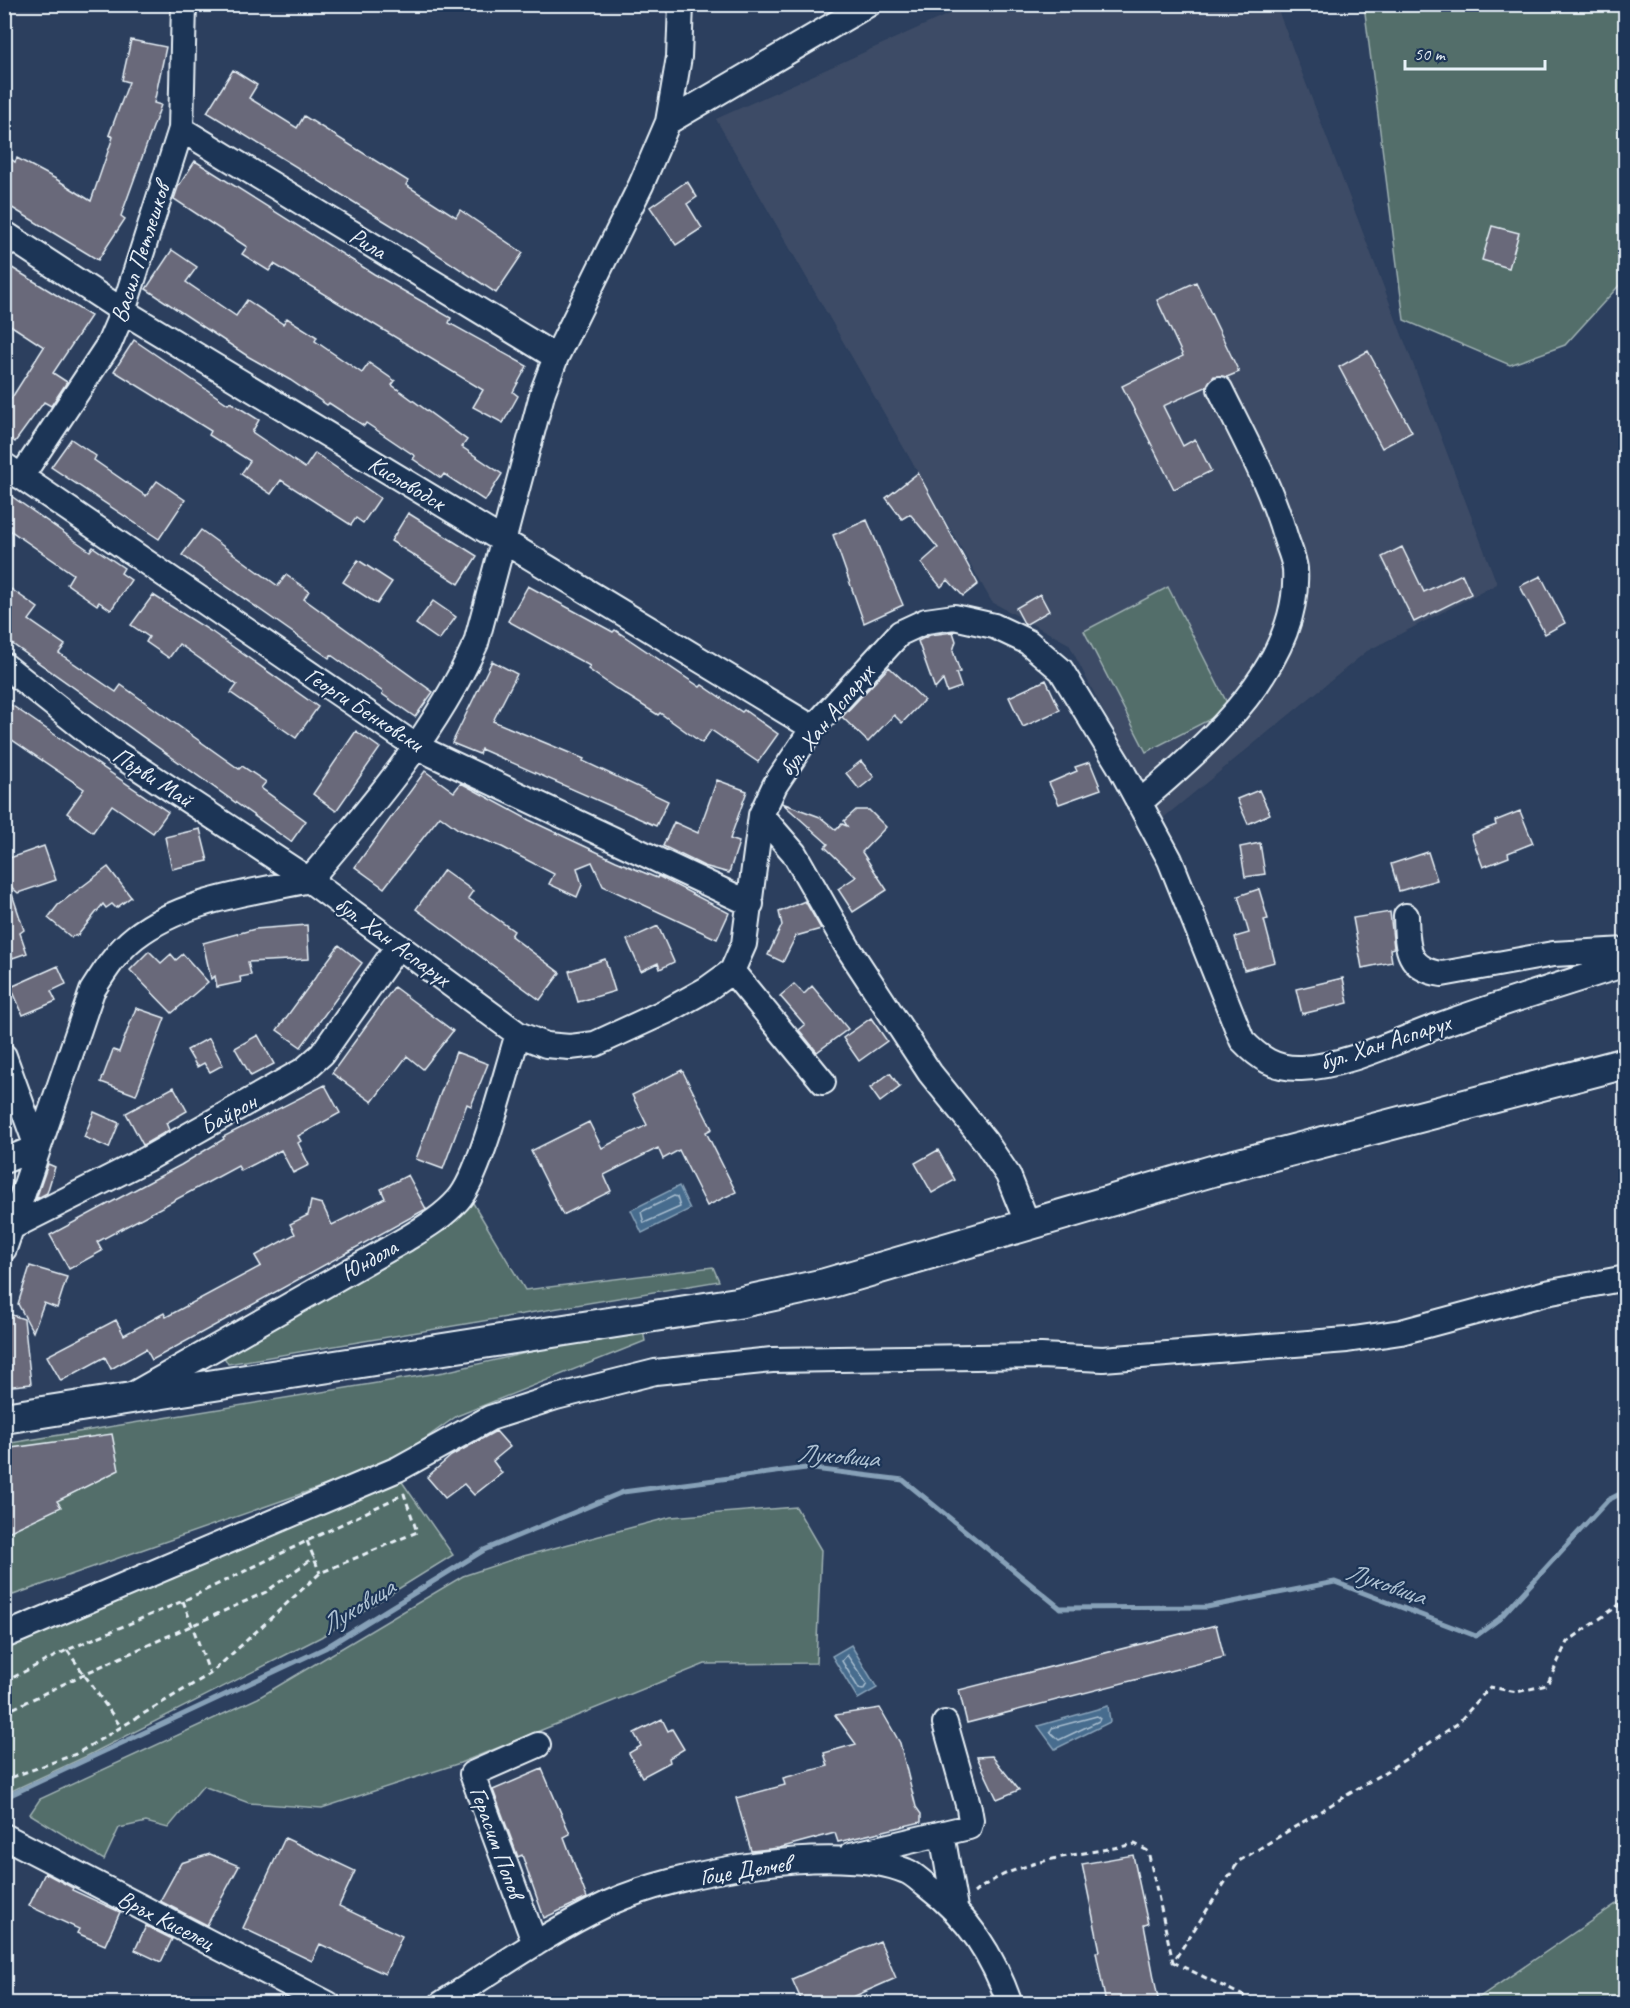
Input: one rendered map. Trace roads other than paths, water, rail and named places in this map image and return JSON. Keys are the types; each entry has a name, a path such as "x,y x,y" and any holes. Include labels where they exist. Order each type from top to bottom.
{"main road":[{"name":"Юндола","path":"4,1418 737,1303 814,1286 1212,1171 1626,1063"}],"street":[{"name":"Васил Петлешков","path":"13,471 109,344 123,311 181,129 184,4"},
{"path":"309,880 366,813 417,747 460,679 476,643 543,391 556,357 641,185 668,122 679,57 681,4"},
{"path":"668,122 869,4"},
{"name":"Рила","path":"181,129 556,357"},
{"name":"Кисловодск","path":"4,233 123,311 813,728"},
{"path":"1139,803 1192,757 1248,698 1280,643 1294,606 1295,568 1283,529 1268,488 1220,389"},
{"name":"Георги Бенковски","path":"13,471 417,747 751,904"},
{"name":"бул. Хан Аспарух","path":"8,1238 15,1188 37,1146 92,991 110,963 135,937 169,917 207,902 309,880 518,1034 546,1045 570,1047 595,1044 707,989 732,971 744,944 761,815 775,785 813,728 900,633 926,621 954,617 993,626 1028,642 1061,670 1120,767 1170,860 1242,1040 1257,1056 1278,1067 1301,1068 1329,1065 1481,1010 1626,964"},
{"name":"Първи Май","path":"4,665 107,747 309,880"},
{"path":"761,815 794,853 874,990 930,1072 985,1141 1008,1175 1028,1225"},
{"path":"1406,916 1407,945 1415,963 1424,972 1442,974 1553,954 1626,950"},
{"name":"Байрон","path":"8,1238 304,1070 322,1054 398,946"},
{"path":"732,971 823,1082"},
{"name":"Юндола","path":"122,1401 406,1239 434,1222 460,1199 476,1167 518,1034"},
{"path":"4,1056 37,1146 4,1161"},
{"path":"4,1636 398,1469 490,1418 556,1396 655,1372 772,1360 1041,1356 1103,1359 1347,1340 1401,1332 1546,1293 1626,1278"},
{"path":"832,1859 969,1827 971,1820 945,1723"},
{"name":"Герасим Попов","path":"535,1944 472,1774 538,1745"},
{"path":"942,1834 955,1908"},
{"name":"Връх Киселец","path":"4,1836 328,2004"},
{"name":"Гоце Делчев","path":"441,2004 535,1944 610,1903 674,1882 741,1866 832,1859 872,1862 908,1871 955,1908 984,1945 1010,2004"}],"water":[{"path":"679,1186 690,1209 642,1233 631,1210"},
{"path":"851,1645 877,1688 858,1699 832,1656"},
{"path":"1108,1706 1110,1722 1055,1749 1038,1726"}],"waterway":[{"name":"Луковица","path":"4,1798 325,1648 484,1550 623,1492 806,1468 903,1480 1060,1608 1207,1607 1335,1582 1476,1636 1499,1619 1608,1500 1626,1491"}]}
